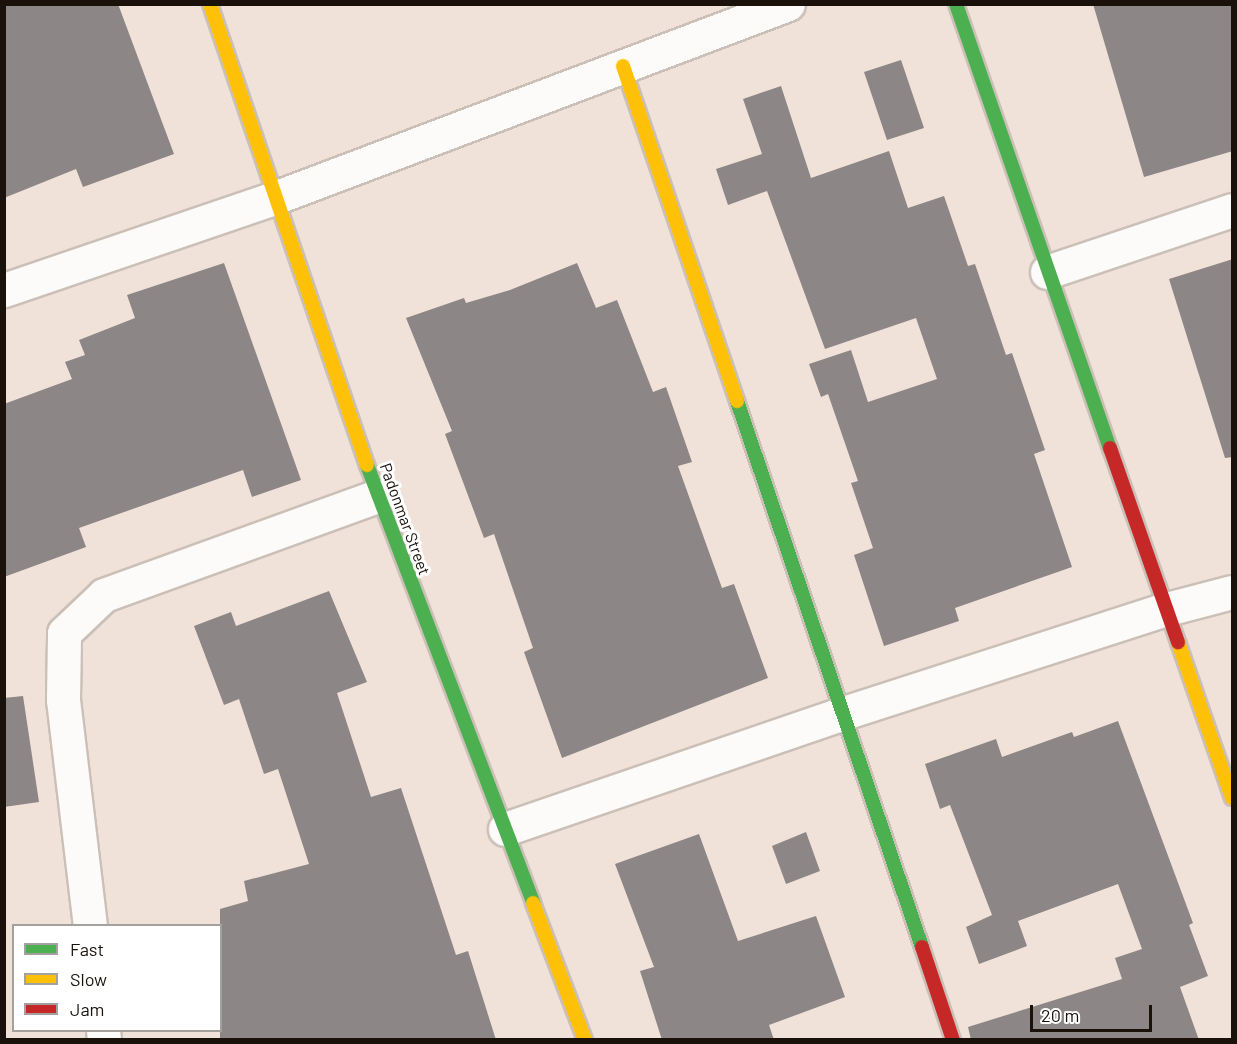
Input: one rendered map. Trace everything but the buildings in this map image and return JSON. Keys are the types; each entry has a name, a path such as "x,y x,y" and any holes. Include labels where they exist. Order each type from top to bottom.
{"street":[{"name":"Padonmar Street","path":"210,4 378,496 585,1040"},
{"path":"4,290 277,197 788,4"},
{"path":"956,4 1047,272 1233,798"},
{"path":"623,66 953,1040"},
{"path":"1047,272 1233,210"},
{"path":"90,924 63,700 64,633 104,595 378,496"},
{"path":"505,828 841,714 1167,609 1233,592"}],"traffic: fast":[{"path":"956,4 1110,448"},
{"path":"737,401 922,947"},
{"path":"367,465 533,903"}],"traffic: slow":[{"path":"210,4 367,465"},
{"path":"623,66 737,401"},
{"path":"1178,642 1232,798"},
{"path":"533,903 585,1040"}],"traffic: jam":[{"path":"1110,448 1178,642"},
{"path":"922,947 953,1040"}]}
